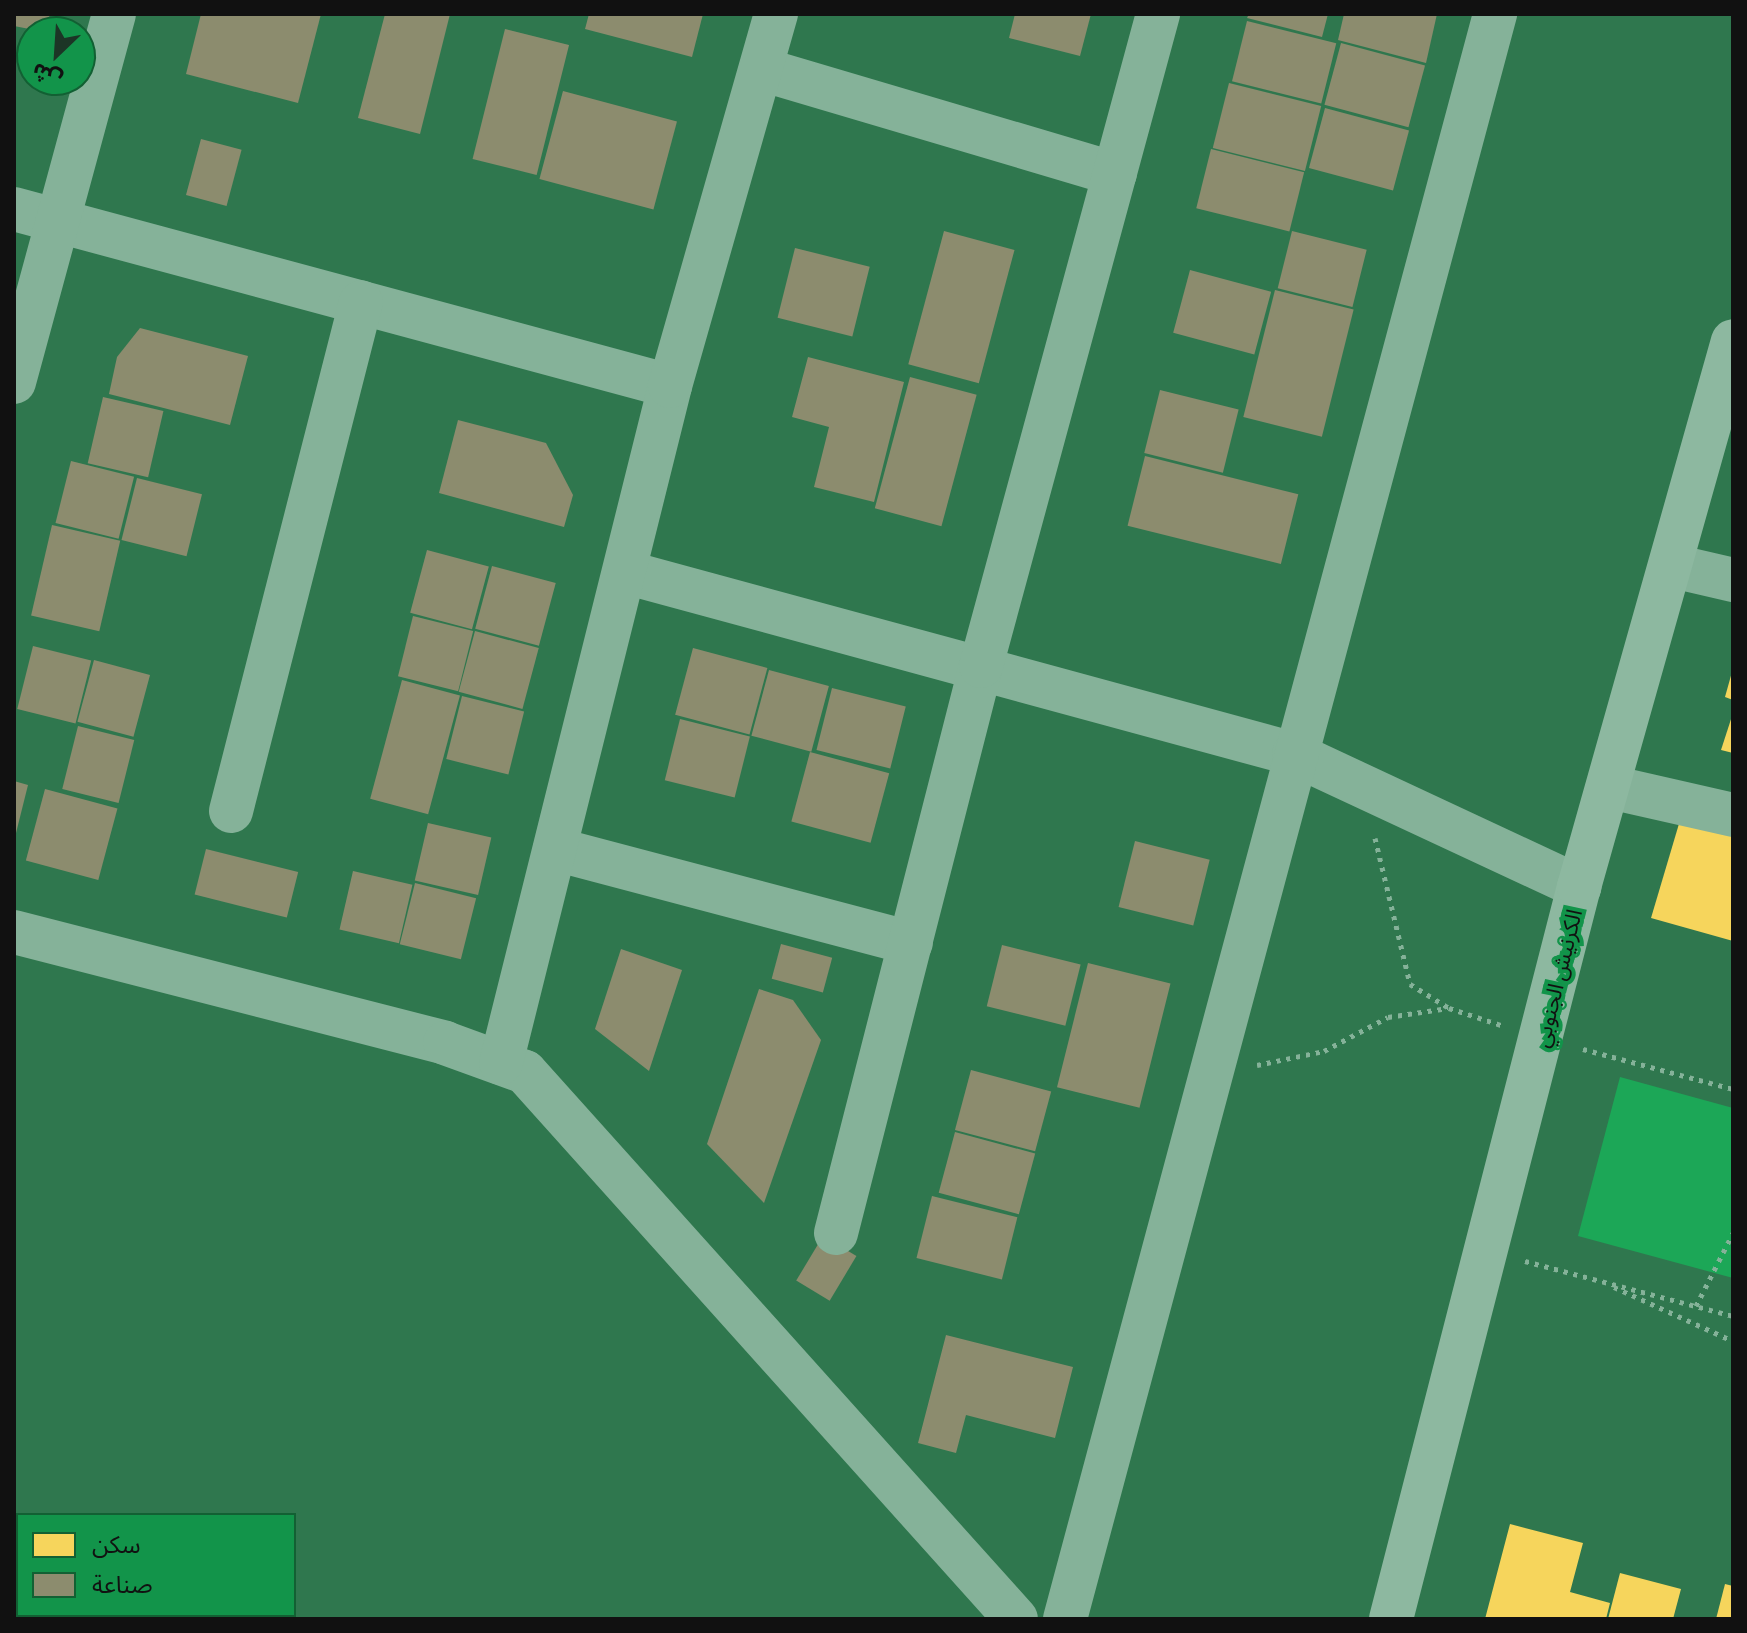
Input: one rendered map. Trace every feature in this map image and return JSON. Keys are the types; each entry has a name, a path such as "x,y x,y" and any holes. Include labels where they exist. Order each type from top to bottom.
{"main road":[{"name":"الكرنيش الجنوبي","path":"1391,1619 1579,887 1673,566 1733,341"}],"street":[{"path":"14,382 114,14"},
{"path":"501,1063 670,386 776,14"},
{"path":"836,1233 981,666 1158,14"},
{"path":"1065,1619 1294,754 1495,14"},
{"path":"761,69 1115,174"},
{"path":"14,209 58,224 670,386"},
{"path":"231,811 361,302"},
{"path":"1673,566 1733,580"},
{"path":"625,572 981,666 1294,754 1579,887"},
{"path":"1610,787 1733,815"},
{"path":"555,849 911,943"},
{"path":"14,932 445,1043 525,1072 1016,1619"}],"path":[{"path":"1372,829 1410,984 1449,1008 1542,1039 1733,1089"},
{"path":"1215,1056 1251,1066 1324,1051 1388,1017 1449,1008"},
{"path":"1696,1306 1733,1233"},
{"path":"1487,1251 1733,1316"},
{"path":"1601,1281 1733,1341"}],"green space":[{"path":"1620,1077 1733,1108 1733,1278 1578,1236"}],"building: سكن":[{"path":"1733,672 1733,700 1725,697"},
{"path":"1733,713 1733,753 1721,750"},
{"path":"1681,817 1733,832 1733,941 1651,918"},
{"path":"1510,1524 1583,1543 1570,1592 1610,1603 1606,1619 1485,1619"},
{"path":"1620,1573 1681,1589 1673,1619 1608,1619"},
{"path":"1725,1584 1733,1586 1733,1619 1716,1619"}],"building: صناعة":[{"path":"14,14 50,14 16,16 14,26"},
{"path":"201,14 321,14 298,103 186,74"},
{"path":"385,14 450,14 420,134 358,118"},
{"path":"589,14 703,14 692,57 585,29"},
{"path":"1015,14 1091,14 1080,56 1009,38"},
{"path":"1249,14 1328,14 1322,37 1247,18"},
{"path":"1344,14 1437,14 1426,63 1338,40"},
{"path":"1247,21 1336,43 1321,103 1232,81"},
{"path":"505,29 569,45 537,175 473,159"},
{"path":"1341,43 1425,66 1408,127 1324,105"},
{"path":"1229,83 1321,106 1305,171 1213,148"},
{"path":"563,91 677,122 653,209 539,179"},
{"path":"1325,108 1409,131 1393,190 1309,168"},
{"path":"201,139 242,150 227,206 186,195"},
{"path":"1211,149 1304,172 1289,231 1196,208"},
{"path":"944,231 1015,250 979,383 908,364"},
{"path":"1292,231 1367,250 1352,307 1278,288"},
{"path":"795,248 870,267 852,336 778,318"},
{"path":"1190,270 1271,292 1254,355 1173,333"},
{"path":"1275,290 1354,310 1322,437 1243,417"},
{"path":"140,328 248,356 230,425 109,394 117,357"},
{"path":"808,357 904,382 874,502 814,487 829,427 792,417"},
{"path":"910,377 977,395 941,526 875,508"},
{"path":"1160,390 1239,410 1223,473 1144,453"},
{"path":"103,397 163,411 148,477 88,463"},
{"path":"458,420 546,443 573,495 564,527 439,493"},
{"path":"1145,456 1298,494 1281,564 1128,526"},
{"path":"71,461 134,477 119,539 56,523"},
{"path":"137,478 202,494 187,556 122,540"},
{"path":"52,525 120,541 99,631 31,616"},
{"path":"427,550 489,567 472,629 410,613"},
{"path":"492,566 556,583 539,646 475,629"},
{"path":"413,616 473,631 458,691 398,676"},
{"path":"475,631 539,648 522,709 459,692"},
{"path":"33,646 91,661 75,724 17,709"},
{"path":"693,648 767,668 750,735 675,715"},
{"path":"94,660 150,675 133,737 77,722"},
{"path":"769,670 829,686 811,752 751,736"},
{"path":"402,680 460,696 428,814 370,799"},
{"path":"832,688 906,706 890,768 817,750"},
{"path":"462,696 524,711 508,775 446,759"},
{"path":"680,719 750,736 735,798 665,780"},
{"path":"78,726 134,740 119,803 62,789"},
{"path":"810,752 889,773 871,843 791,822"},
{"path":"14,781 28,785 15,837 14,837"},
{"path":"45,789 117,808 98,880 26,860"},
{"path":"428,823 491,838 478,895 415,880"},
{"path":"1135,841 1210,860 1193,926 1119,907"},
{"path":"206,849 298,872 287,918 195,895"},
{"path":"353,871 412,885 399,943 340,929"},
{"path":"415,883 476,898 461,959 400,944"},
{"path":"781,944 832,958 823,992 772,979"},
{"path":"1002,945 1081,965 1065,1026 987,1006"},
{"path":"621,949 682,970 649,1071 595,1029"},
{"path":"1088,963 1170,984 1140,1108 1057,1087"},
{"path":"759,989 793,1000 821,1040 764,1203 707,1144"},
{"path":"971,1070 1051,1091 1035,1151 955,1130"},
{"path":"955,1132 1035,1153 1019,1214 939,1193"},
{"path":"932,1196 1017,1217 1002,1279 917,1258"},
{"path":"823,1236 856,1256 830,1301 796,1281"},
{"path":"946,1335 1073,1367 1055,1438 966,1415 956,1453 918,1443"}]}
